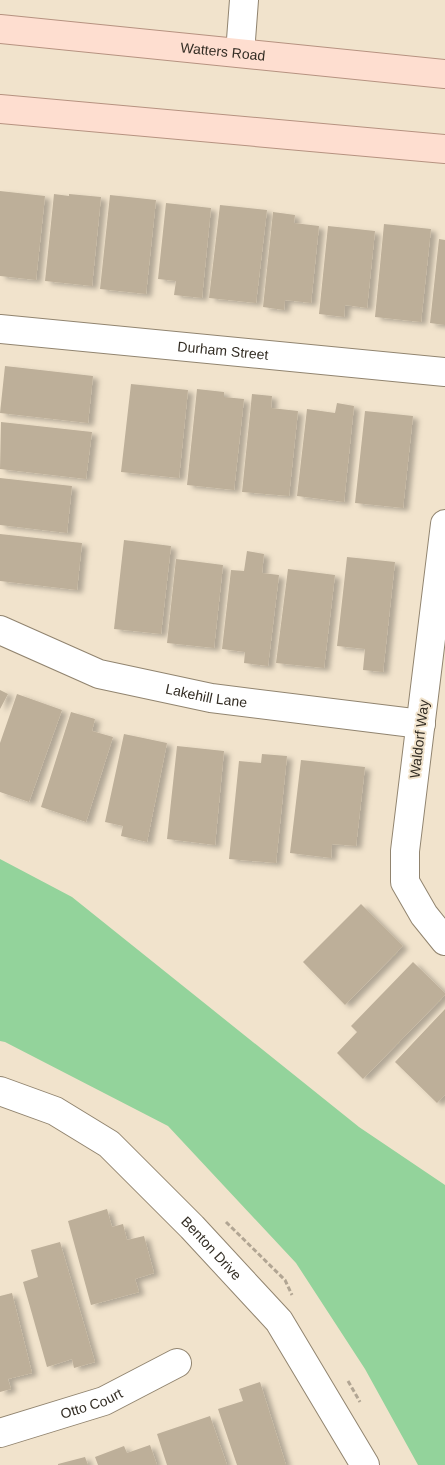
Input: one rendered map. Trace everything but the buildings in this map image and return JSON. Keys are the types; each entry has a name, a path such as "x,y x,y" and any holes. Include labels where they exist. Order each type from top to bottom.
{"main road":[{"name":"Watters Road","path":"0,29 445,74"},
{"path":"0,109 445,149"}],"street":[{"path":"240,53 244,0"},
{"name":"Durham Street","path":"0,329 445,372"},
{"name":"Waldorf Way","path":"445,524 405,851 404,882 424,915 445,941"},
{"name":"Lakehill Lane","path":"0,630 99,674 211,698 421,724"},
{"name":"Benton Drive","path":"0,1091 55,1111 109,1144 192,1227 279,1321 365,1465"},
{"name":"Otto Court","path":"0,1433 104,1401 177,1363"}],"green space":[{"path":"0,859 72,897 359,1127 445,1185 445,1465 418,1465 365,1369 296,1263 168,1126 0,1041"}]}
